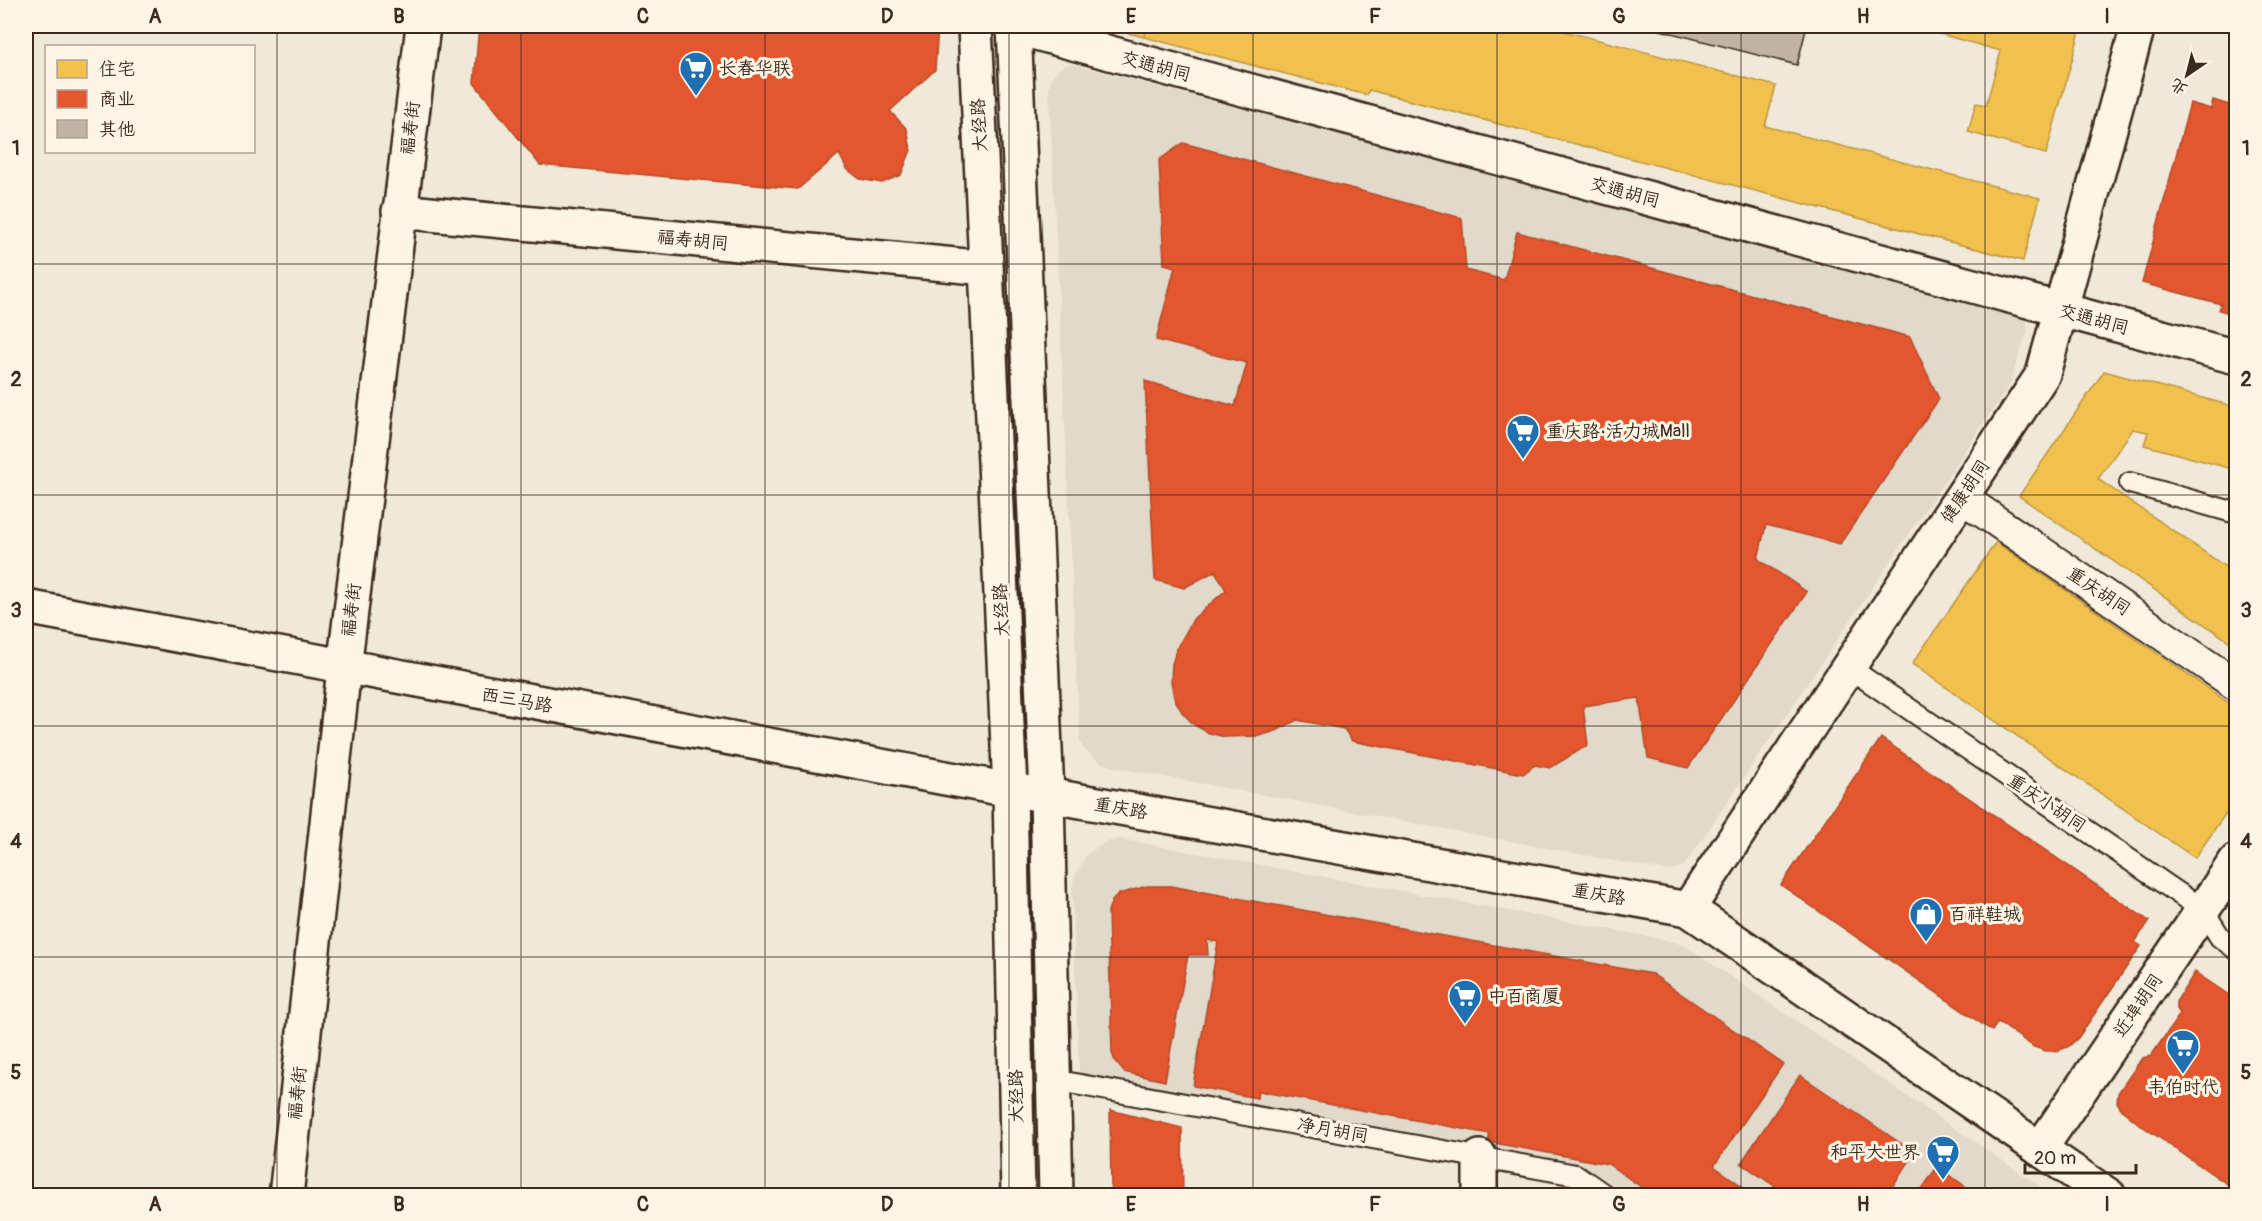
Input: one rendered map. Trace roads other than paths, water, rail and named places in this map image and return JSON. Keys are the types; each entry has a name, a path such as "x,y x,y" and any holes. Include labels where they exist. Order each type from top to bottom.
{"street":[{"name":"福寿街","path":"286,1196 344,668 423,26"},
{"name":"大经路","path":"975,26 1010,790 1018,1196"},
{"name":"大经路","path":"1014,26 1047,795 1056,1196"},
{"name":"交通胡同","path":"1014,26 2236,357"},
{"name":"健康胡同","path":"1688,909 2043,375 2138,26"},
{"name":"福寿胡同","path":"399,211 986,268"},
{"name":"重庆胡同","path":"1961,497 2236,685"},
{"name":"西三马路","path":"26,607 344,668 1010,790"},
{"name":"重庆路","path":"1010,790 1688,909 2109,1196"},
{"name":"近埠胡同","path":"2040,1149 2236,861"},
{"path":"1480,1157 1480,1196"}],"lane":[{"path":"2130,483 2236,513"},
{"name":"重庆小胡同","path":"1848,667 2203,910 2220,937 2236,948"},
{"name":"净月胡同","path":"1053,1080 1576,1175 1606,1196"}],"place":[{"name":"长春华联","path":"696,97"},
{"name":"重庆路·活力城Mall","path":"1523,460"},
{"name":"百祥鞋城","path":"1926,943"},
{"name":"中百商厦","path":"1465,1025"},
{"name":"韦伯时代","path":"2183,1075"},
{"name":"和平大世界","path":"1943,1181"}]}
